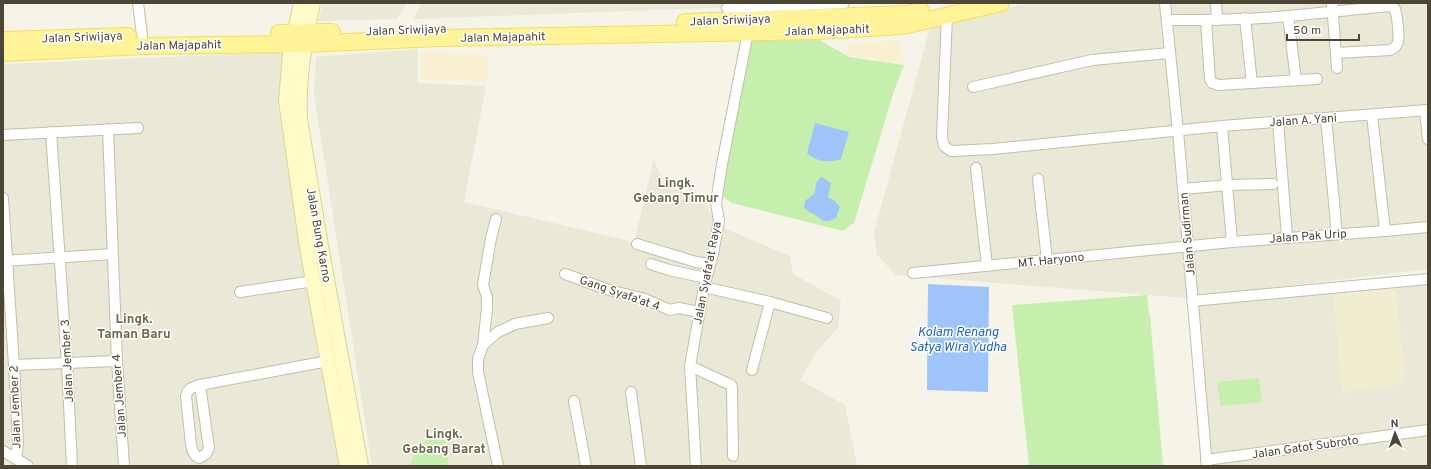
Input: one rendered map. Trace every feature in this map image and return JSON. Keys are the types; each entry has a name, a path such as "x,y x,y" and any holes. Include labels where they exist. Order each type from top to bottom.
{"main road":[{"path":"299,38 301,3"},
{"name":"Jalan Bung Karno","path":"313,3 299,38 300,119 314,247 353,463"},
{"name":"Jalan Majapahit","path":"750,26 888,27 907,25 949,9 1001,3"},
{"name":"Jalan Sriwijaya","path":"3,40 55,44 142,35 299,38 722,17 750,26 907,9 949,9"},
{"name":"Jalan Majapahit","path":"3,53 55,44 142,46 299,38"},
{"path":"314,247 314,281 328,361 353,463"}],"street":[{"path":"138,3 142,35"},
{"path":"722,17 844,3"},
{"name":"Jalan Sudirman","path":"1165,3 1178,131 1207,463"},
{"path":"1216,3 1217,20"},
{"path":"1167,20 1217,20 1288,16 1332,7 1390,6 1395,9 1397,14 1398,38 1397,45 1395,47 1390,50 1336,53"},
{"path":"1332,7 1337,68"},
{"name":"Jalan A. Yani","path":"949,9 942,137 944,146 951,151 994,149 1222,126 1426,110"},
{"path":"1288,16 1296,80"},
{"path":"1245,18 1252,83"},
{"path":"1206,20 1210,79 1212,83 1218,85 1317,79"},
{"name":"Jalan Syafa'at Raya","path":"696,466 691,360 705,282 713,254 718,221 716,203 718,186 750,26"},
{"path":"973,87 1092,60 1170,53"},
{"path":"1426,110 1428,139"},
{"path":"1372,115 1385,231"},
{"path":"1326,118 1337,234"},
{"path":"1278,122 1287,237"},
{"path":"1222,126 1232,242"},
{"path":"3,135 138,128"},
{"name":"Jalan Jember 4","path":"108,129 116,361 124,466"},
{"name":"Jalan Jember 3","path":"51,132 67,364 72,466"},
{"path":"976,168 987,266"},
{"path":"1038,179 1046,260"},
{"path":"1183,189 1228,185 1273,184"},
{"name":"Jalan Jember 2","path":"3,198 5,261 14,366 18,444 16,458"},
{"path":"496,219 491,238 483,285 487,300 483,345 478,359 478,372 498,466"},
{"name":"Jalan Pak Urip","path":"1188,246 1428,227"},
{"path":"637,244 696,262 710,264"},
{"name":"MT. Haryono","path":"913,273 1188,246"},
{"path":"5,261 112,254"},
{"path":"651,264 770,302 827,318"},
{"name":"Gang Syafa'at 4","path":"565,274 609,290 644,299 670,310 679,308 699,312"},
{"path":"1192,301 1428,279"},
{"path":"240,292 314,281"},
{"path":"752,370 770,302"},
{"path":"483,345 498,332 515,324 548,318"},
{"path":"691,360 732,387 733,456"},
{"path":"3,369 14,366 116,361"},
{"path":"200,385 209,448 206,454 198,462 192,451 186,396 190,388 200,385 328,361"},
{"path":"631,392 639,466"},
{"path":"574,401 586,466"},
{"name":"Jalan Gatot Subroto","path":"1207,463 1428,430"},
{"path":"3,451 28,466"}],"shaded area":[{"path":"323,3 407,3 397,19 318,21"},
{"path":"421,3 733,3 733,7 414,19"},
{"path":"1030,3 1428,3 1428,269 1186,298 896,275 877,255 874,232 931,24"},
{"path":"898,40 904,65 847,54 847,44"},
{"path":"418,49 417,83 486,86 464,202 634,242 654,159 663,183 704,201 717,225 790,256 793,274 841,301 838,328 817,351 800,380 845,405 857,466 372,466 314,94 316,57"},
{"path":"284,52 278,108 339,466 3,466 3,64"},
{"path":"421,52 488,55 487,81 420,79"},
{"path":"1428,278 1428,466 1212,466 1197,305"},
{"path":"1395,285 1405,374 1400,384 1342,393 1333,293"}],"green space":[{"path":"814,37 849,57 904,65 894,91 854,223 843,231 732,203 722,196 749,38 789,40"},
{"path":"1147,295 1163,466 1029,466 1012,305"},
{"path":"1259,378 1262,402 1221,406 1217,382"},
{"path":"444,432 449,466 410,466 417,445"}],"water":[{"path":"815,123 849,132 841,159 823,161 807,153"},
{"path":"822,177 831,183 828,197 835,201 840,207 836,218 829,221 823,220 804,208 805,201 815,193 817,182"},
{"name":"Kolam Renang Satya Wira Yudha","path":"928,284 989,287 988,392 927,390"}],"district":[{"name":"Lingk. Gebang Timur","path":"676,190"},
{"name":"Lingk. Taman Baru","path":"134,326"},
{"name":"Lingk. Gebang Barat","path":"444,440"}]}
